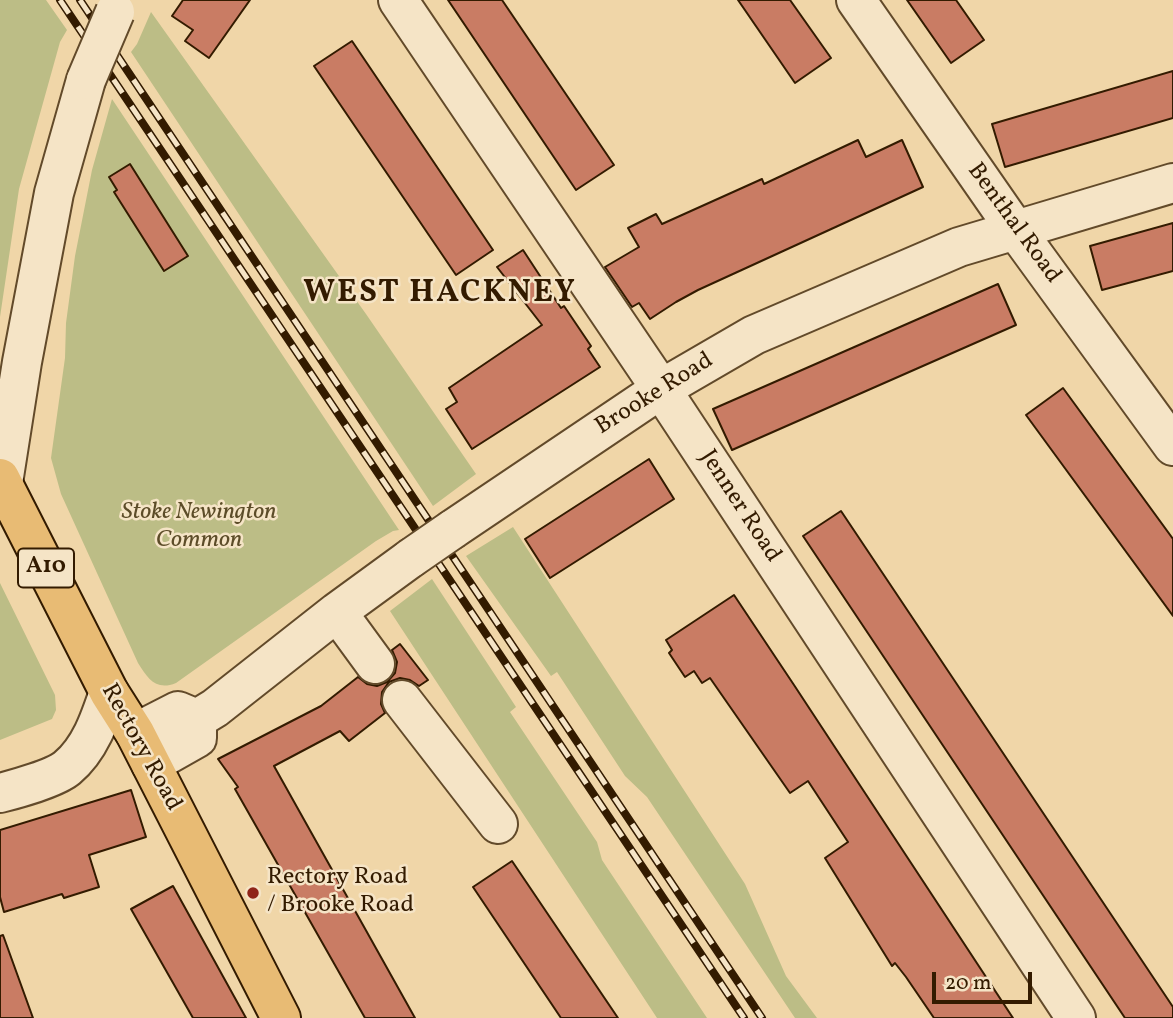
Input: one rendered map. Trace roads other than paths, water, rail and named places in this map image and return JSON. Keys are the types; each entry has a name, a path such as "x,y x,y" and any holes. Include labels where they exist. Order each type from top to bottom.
{"highway":[{"name":"Rectory Road","path":"1,480 109,692 143,748 281,1018"}],"street":[{"name":"Jenner Road","path":"398,0 661,389 1076,1018"},
{"name":"Benthal Road","path":"856,0 1016,229 1173,446"},
{"path":"1,480 54,193 86,80 118,6"},
{"name":"Brooke Road","path":"143,748 178,711 197,719 215,708 411,558 709,359 767,330 959,247 1173,183"},
{"path":"337,612 375,664"},
{"path":"0,793 23,787 66,769 97,727 109,692"},
{"path":"402,700 498,824"}],"railway":[{"path":"60,0 744,1018"},
{"path":"80,0 762,1018"}],"place":[{"name":"Rectory Road / Brooke Road","path":"253,893"}],"district":[{"name":"WEST HACKNEY","path":"440,295"}],"park label":[{"name":"Stoke Newington Common","path":"199,528"}]}
